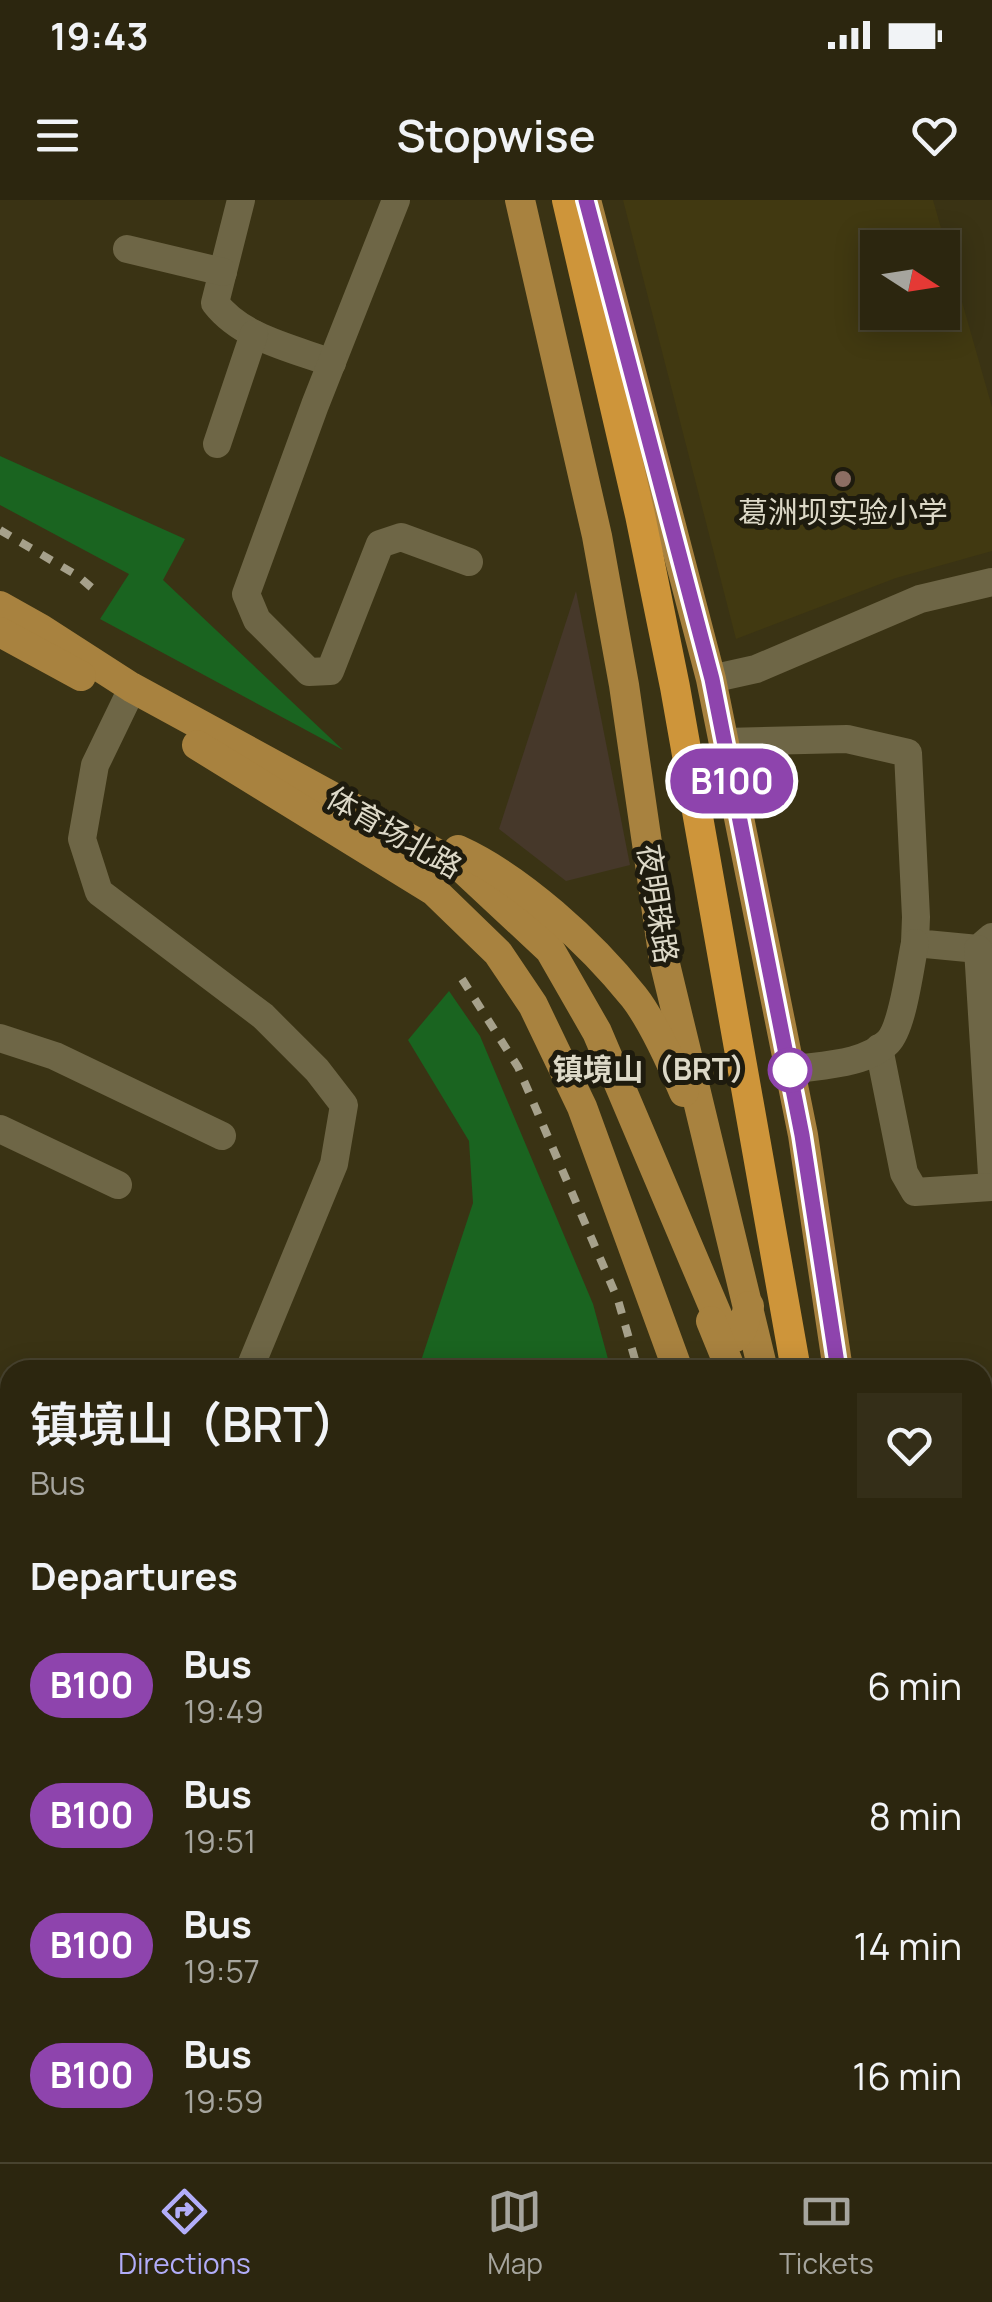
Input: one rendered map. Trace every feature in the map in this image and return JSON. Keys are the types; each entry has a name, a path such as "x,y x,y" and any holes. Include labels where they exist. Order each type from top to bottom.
{"highway":[{"path":"566,200 640,515 675,687 791,1360"}],"main road":[{"name":"夜明珠路","path":"520,200 597,536 624,685 664,960 760,1360"},
{"path":"586,200 712,679 790,1070 836,1360"},
{"name":"体育场北路","path":"0,606 128,694"},
{"name":"体育场北路","path":"0,632 128,694 454,875 544,958 590,1036 705,1296"},
{"path":"128,694 487,864 554,914 635,998 680,1084 734,1211 789,1360"},
{"path":"128,694 434,891 498,952 533,1006 582,1106 674,1360"},
{"path":"705,1296 730,1339 742,1329 749,1306"},
{"path":"705,1296 727,1360"}],"street":[{"path":"241,200 214,303 226,318 254,334 332,362"},
{"path":"396,200 246,594 258,620 308,672 330,671 380,544 401,537 469,562"},
{"path":"126,249 223,272"},
{"path":"217,444 254,334"},
{"path":"712,679 756,669 920,599 992,582"},
{"path":"128,694 95,766 82,839 100,892 262,1016 317,1070 344,1105 334,1164 253,1360"},
{"path":"724,742 847,738 908,753 916,917 900,1013 890,1041 863,1057 790,1070"},
{"path":"914,943 985,943 992,1174"},
{"path":"0,1038 55,1056 222,1136"},
{"path":"879,1048 904,1173 915,1192 992,1188"},
{"path":"0,1129 118,1185"}],"shaded area":[{"name":"葛洲坝实验小学","path":"623,200 933,200 942,230 860,230 860,330 960,330 960,295 992,407 992,551 896,578 736,639"},
{"path":"576,591 630,865 566,881 499,829"}],"green space":[{"path":"0,456 185,539 163,580 343,750 100,619 129,574 0,505"},
{"path":"449,991 480,1036 593,1304 608,1360 421,1360 473,1203 469,1141 408,1040"}],"railway":[{"path":"0,530 78,576 99,594"},
{"path":"462,979 518,1067 618,1300 635,1360"}],"bus line":[{"name":"B100","path":"586,200 712,679 802,1135 836,1360"}],"place":[{"name":"葛洲坝实验小学","path":"843,479"},
{"name":"镇境山（BRT）","path":"790,1070"}]}
